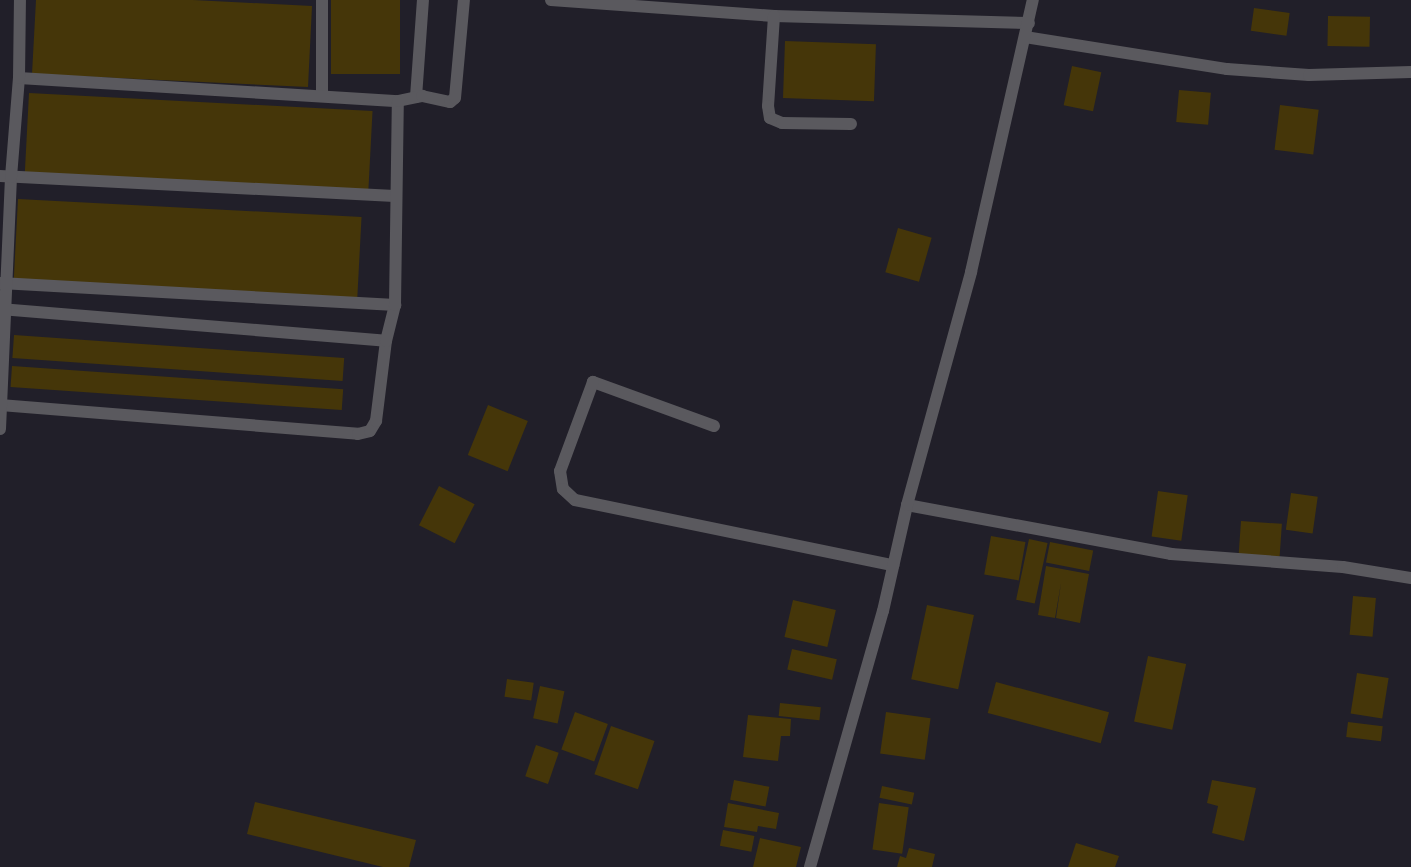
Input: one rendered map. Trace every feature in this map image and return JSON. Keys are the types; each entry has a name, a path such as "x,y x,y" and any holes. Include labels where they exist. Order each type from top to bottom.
{"street":[{"path":"0,429 6,177 19,78 20,0"},
{"path":"322,0 322,95"},
{"path":"419,97 423,0"},
{"path":"19,78 398,101 419,97 450,102 456,91 464,0"},
{"path":"552,0 774,16 1029,23"},
{"path":"810,867 971,272 1033,0"},
{"path":"774,16 768,106 770,118 782,123 851,124"},
{"path":"1025,37 1227,69 1344,75 1411,72"},
{"path":"1,405 358,434 370,431 376,422 386,341 395,305 394,196 398,101"},
{"path":"6,177 394,196"},
{"path":"3,283 395,305"},
{"path":"3,309 386,341"},
{"path":"714,426 593,382 560,471 563,490 575,500 893,565"},
{"path":"907,505 1171,554 1343,567 1411,578"}],"building":[{"path":"36,0 193,0 312,6 308,87 32,74"},
{"path":"331,0 400,0 400,74 331,74"},
{"path":"1254,8 1290,13 1286,36 1251,31"},
{"path":"1328,16 1370,17 1369,47 1327,46"},
{"path":"785,41 876,44 874,101 783,98"},
{"path":"1072,66 1101,72 1093,111 1064,105"},
{"path":"1179,90 1211,93 1208,125 1176,122"},
{"path":"29,93 373,111 368,192 25,174"},
{"path":"1280,105 1319,110 1313,154 1275,150"},
{"path":"18,199 362,217 357,298 14,280"},
{"path":"898,228 932,238 919,282 885,272"},
{"path":"14,335 344,358 343,381 12,358"},
{"path":"12,366 343,389 342,410 11,387"},
{"path":"488,405 528,421 508,471 468,455"},
{"path":"439,486 475,504 455,543 419,525"},
{"path":"1158,491 1188,495 1181,541 1152,537"},
{"path":"1291,493 1318,497 1313,533 1286,530"},
{"path":"1241,521 1282,524 1280,557 1239,554"},
{"path":"991,536 1025,542 1019,580 984,574"},
{"path":"1029,539 1048,543 1035,604 1016,600"},
{"path":"1050,542 1093,550 1089,571 1046,563"},
{"path":"1046,566 1089,574 1080,623 1056,618 1061,583 1055,618 1038,615"},
{"path":"1353,596 1376,598 1373,637 1350,635"},
{"path":"793,600 836,610 827,647 784,637"},
{"path":"927,605 974,615 958,689 911,679"},
{"path":"792,649 837,659 832,680 787,669"},
{"path":"1148,656 1186,664 1172,730 1134,722"},
{"path":"1357,673 1389,678 1382,719 1351,713"},
{"path":"507,679 534,683 531,701 504,697"},
{"path":"996,682 1109,712 1101,743 988,713"},
{"path":"540,686 564,691 558,723 533,718"},
{"path":"780,703 821,707 819,720 779,716"},
{"path":"575,712 608,724 594,762 561,750"},
{"path":"886,712 931,718 925,760 880,754"},
{"path":"748,715 791,719 790,736 781,736 778,761 743,757"},
{"path":"1348,722 1383,726 1381,741 1346,737"},
{"path":"611,726 654,741 638,789 594,774"},
{"path":"536,745 559,753 548,784 525,776"},
{"path":"734,780 769,787 766,807 730,800"},
{"path":"1212,780 1256,788 1244,841 1212,833 1218,806 1207,803"},
{"path":"882,786 914,793 912,805 880,798"},
{"path":"255,802 416,840 409,867 383,867 247,834"},
{"path":"728,803 779,813 776,829 758,826 757,832 724,827"},
{"path":"879,803 909,807 902,854 872,850"},
{"path":"723,830 754,836 751,852 720,846"},
{"path":"760,838 801,847 796,867 753,867"},
{"path":"1076,843 1119,856 1115,867 1068,867"},
{"path":"909,848 935,854 932,867 897,867 900,856 906,858"}]}
